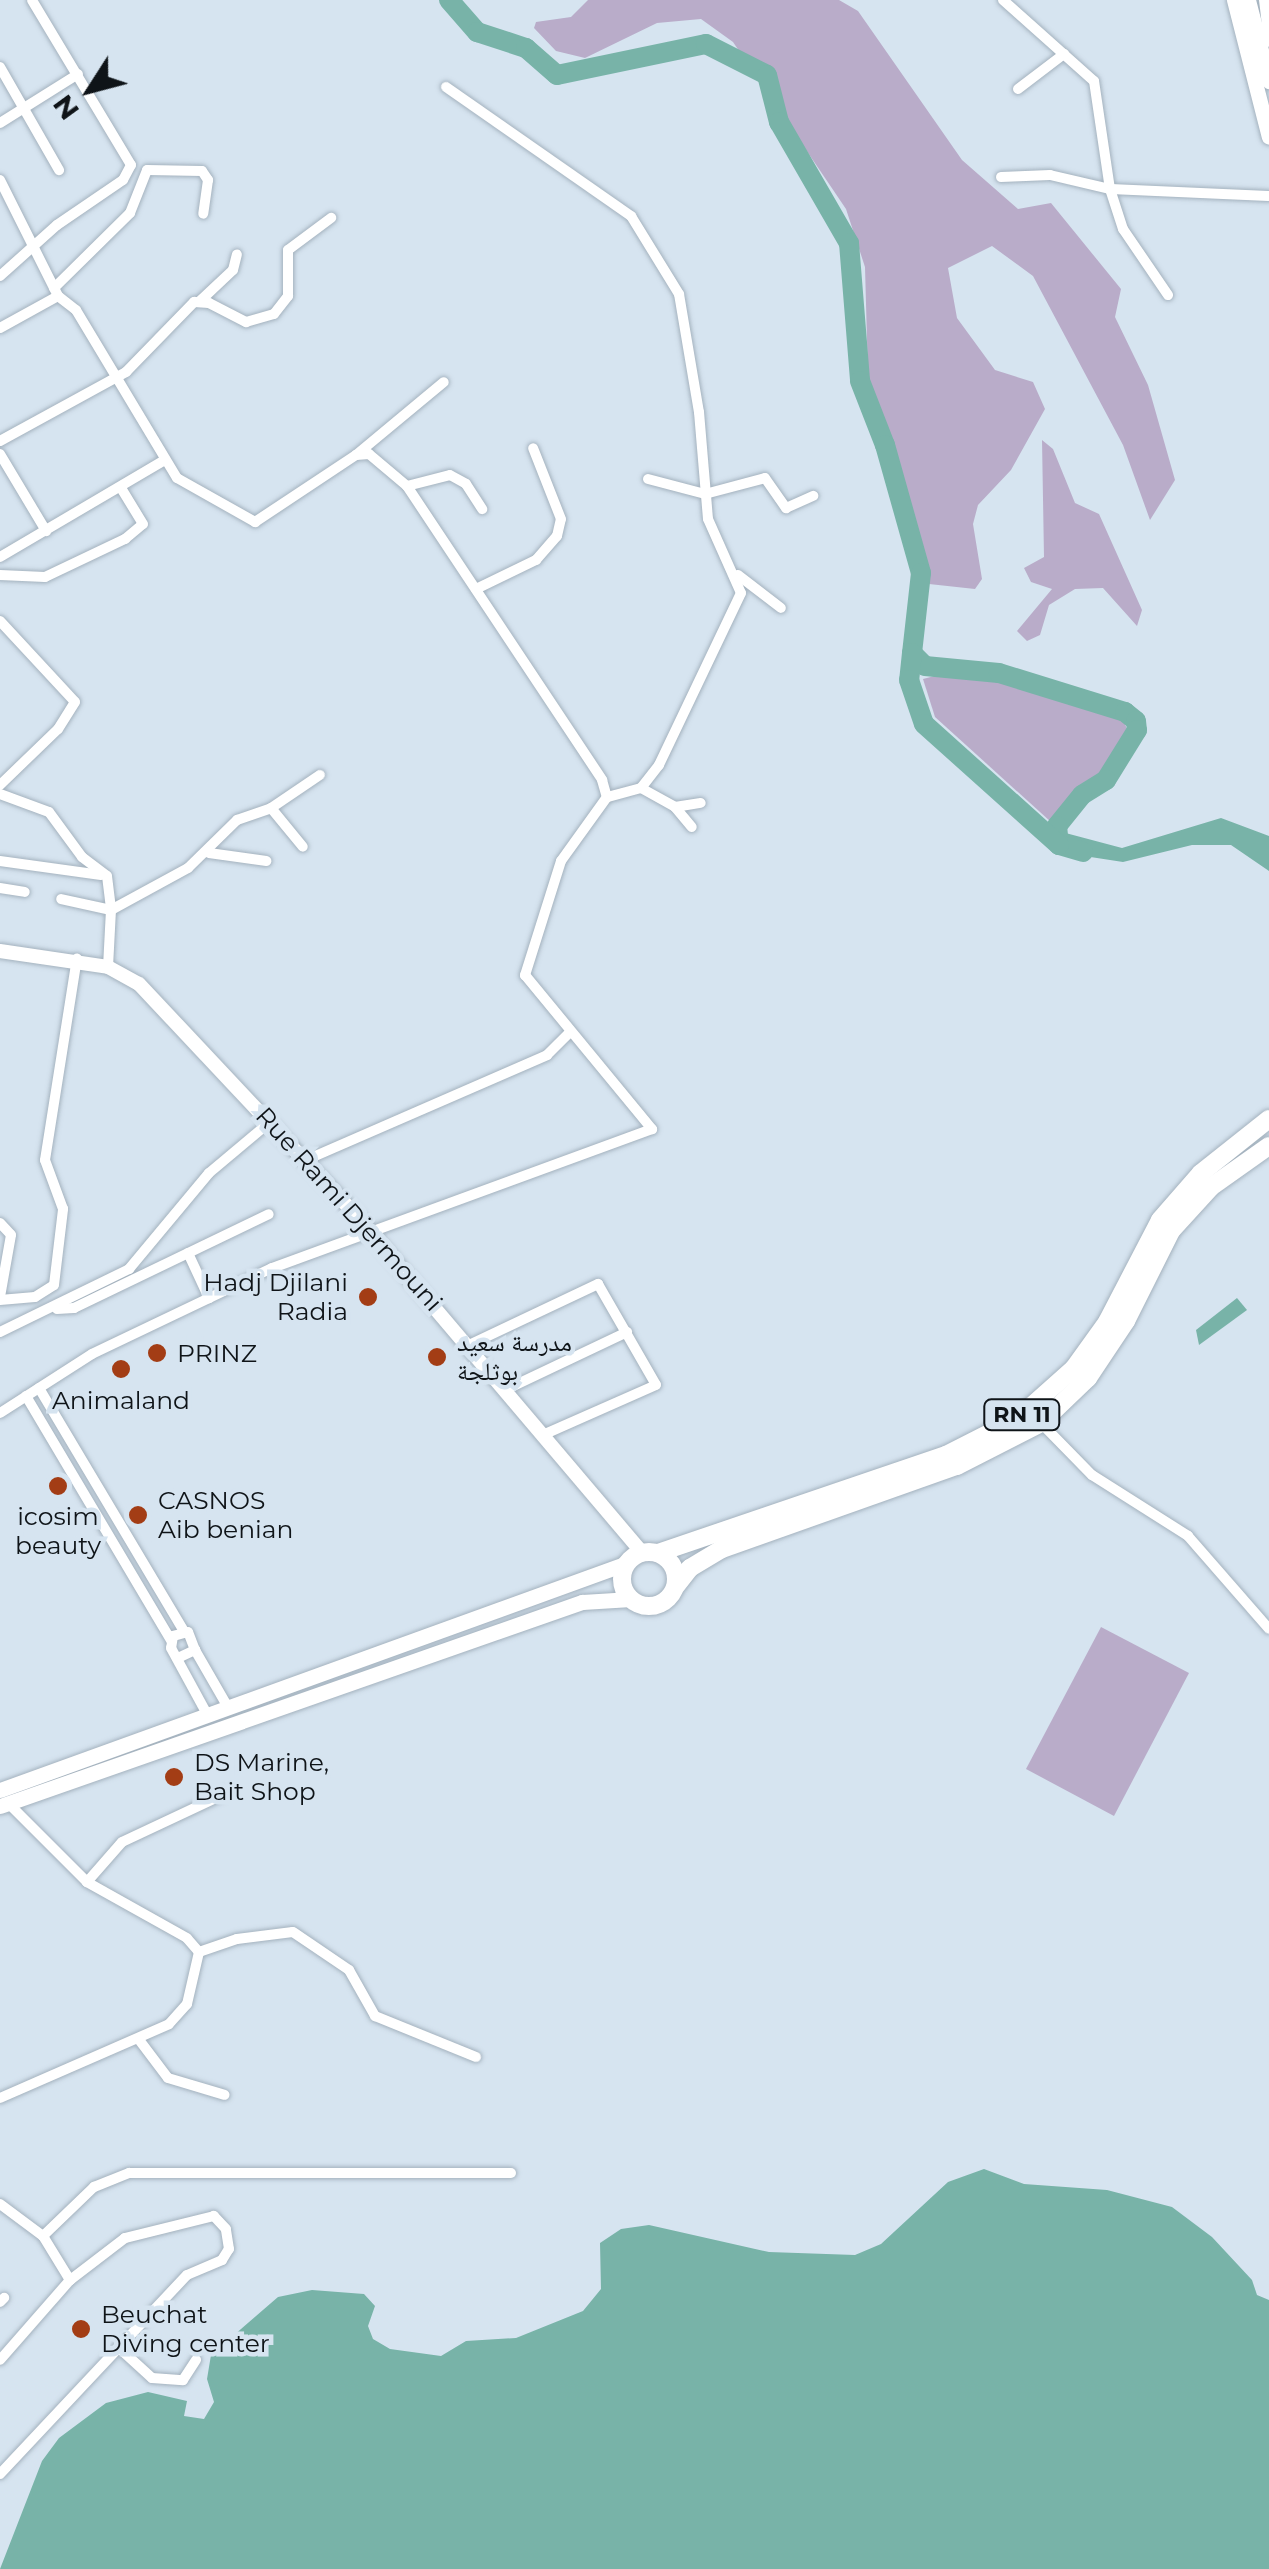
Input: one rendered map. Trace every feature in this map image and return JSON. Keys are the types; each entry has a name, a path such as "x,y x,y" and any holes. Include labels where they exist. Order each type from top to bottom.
{"highway":[{"name":"RN 11","path":"643,1556 946,1454 1017,1420 1074,1368 1107,1322 1160,1220 1201,1173 1269,1119"},
{"name":"RN 11","path":"676,1586 690,1568 722,1549 958,1466 1041,1422 1088,1378 1126,1321 1171,1231 1211,1187 1269,1146"},
{"path":"643,1556 671,1562 676,1586 657,1605 631,1599 622,1582 643,1556"}],"main road":[{"path":"1234,0 1269,138"},
{"path":"1248,0 1269,81"},
{"name":"Rue Rami Djermouni","path":"0,951 108,966 139,984 374,1234 545,1434 643,1556"},
{"name":"RN 11","path":"3,1800 208,1716 643,1556"},
{"path":"3,1800 582,1602 631,1599"}],"street":[{"path":"32,0 131,165 147,170 202,171 208,180 204,214"},
{"path":"1002,0 1094,81 1110,189 1124,229 1168,295"},
{"path":"1264,0 1269,42"},
{"path":"1018,88 1064,54"},
{"path":"0,66 59,170"},
{"path":"0,123 78,74"},
{"path":"446,88 631,216 669,268 686,327 705,494 716,548 738,575 780,608"},
{"path":"0,276 36,249 56,225 123,180 131,165"},
{"path":"0,328 56,292 130,213 147,170"},
{"path":"1001,178 1050,175 1110,189 1269,196"},
{"path":"0,180 56,292 76,310 163,461 200,494 255,522 356,455 444,382"},
{"path":"200,300 246,322 274,314 288,296 288,250 331,218"},
{"path":"0,441 113,378 233,270 238,254"},
{"path":"476,589 536,560 556,536 561,519 533,448"},
{"path":"0,454 46,531"},
{"path":"356,455 369,454 407,486 607,797"},
{"path":"0,558 163,461"},
{"path":"407,486 450,475 466,484 482,509"},
{"path":"648,479 705,494 766,478 780,507 813,496"},
{"path":"0,574 45,577 134,533 142,524 121,488"},
{"path":"0,1412 272,1268 374,1234 652,1129 525,975 561,861 607,797 641,788 658,766 738,606 738,575"},
{"path":"0,621 76,702 58,729 0,786"},
{"path":"61,900 111,910 208,853 237,820 271,808 320,775"},
{"path":"641,788 675,807 692,827"},
{"path":"0,794 49,812 82,858 107,876 111,910 108,966"},
{"path":"675,807 701,802"},
{"path":"271,808 303,847"},
{"path":"208,853 266,861"},
{"path":"0,861 107,876"},
{"path":"0,888 26,892"},
{"path":"0,1223 11,1235 0,1293 35,1298 54,1285 63,1209 44,1160 76,959"},
{"path":"306,1160 548,1055 570,1032"},
{"path":"0,1332 53,1310 129,1269 208,1173 271,1121"},
{"path":"53,1310 74,1308 270,1214"},
{"path":"188,1253 209,1298"},
{"path":"469,1345 598,1284 656,1386 545,1434"},
{"path":"507,1389 627,1332"},
{"path":"39,1388 184,1631 194,1637 195,1650 229,1708"},
{"path":"26,1396 171,1640 208,1716"},
{"path":"1041,1422 1092,1475 1188,1536 1269,1629"},
{"path":"83,1462 84,1492"},
{"path":"171,1640 184,1631"},
{"path":"180,1657 195,1650"},
{"path":"87,1882 122,1842 232,1790"},
{"path":"3,1800 87,1882 187,1938 199,1952"},
{"path":"199,1952 237,1939 294,1932 348,1970 375,2016 476,2056"},
{"path":"0,2098 78,2060 140,2042 170,2024 186,2004 199,1952"},
{"path":"140,2042 168,2078 225,2095"},
{"path":"43,2236 94,2187 129,2174 511,2173"},
{"path":"0,2204 43,2236 70,2280"},
{"path":"0,2360 70,2280 124,2238 214,2216 226,2229 230,2249 222,2260 186,2275 0,2474"},
{"path":"118,2346 152,2378 183,2380 196,2360"}],"shaded area":[{"path":"588,0 839,0 858,11 962,160 1018,209 1051,203 1121,289 1115,317 1148,385 1175,480 1150,520 1123,445 1033,276 992,246 948,268 957,318 995,370 1033,382 1045,409 1011,470 978,505 973,524 982,579 975,589 929,584 868,377 865,267 846,209 733,42 701,19 657,23 585,58 556,51 534,28 536,22 571,17"},
{"path":"1042,440 1053,449 1075,503 1099,514 1142,610 1137,626 1103,588 1075,589 1049,605 1040,635 1027,641 1017,631 1052,589 1031,582 1024,568 1044,557"},
{"path":"950,672 1000,678 1122,717 1127,729 1102,778 1051,822 935,717 923,679"},
{"path":"1221,818 1269,836 1269,871 1231,845 1192,845 1123,862 1071,854 1059,845 1058,831 1122,848"},
{"path":"1237,1298 1247,1310 1199,1345 1196,1330"},
{"path":"1101,1627 1189,1673 1114,1816 1026,1769"},
{"path":"984,2169 1024,2184 1107,2190 1172,2207 1212,2237 1252,2280 1257,2295 1269,2300 1269,2569 0,2569 42,2461 59,2438 106,2403 148,2392 187,2401 184,2416 204,2419 214,2402 207,2379 211,2355 278,2297 312,2290 364,2294 375,2306 368,2326 373,2339 390,2349 441,2356 466,2341 516,2338 583,2311 601,2289 600,2243 621,2229 649,2225 769,2252 855,2255 881,2244 948,2182"}],"waterway":[{"path":"449,0 477,32 526,48 557,75 706,44 767,75 779,122 849,243 860,381 885,445 921,573 912,653 925,666 999,673 1125,712 1136,721 1137,730 1106,780 1082,795 1057,826 1059,845 1083,852"},
{"path":"912,653 909,680 924,724 1059,845"}],"place":[{"name":"Hadj Djilani Radia","path":"368,1297"},
{"name":"PRINZ","path":"157,1353"},
{"name":"مدرسة سعيد بوثلجة","path":"437,1357"},
{"name":"Animaland","path":"121,1369"},
{"name":"icosim beauty","path":"58,1486"},
{"name":"CASNOS Aib benian","path":"138,1515"},
{"name":"DS Marine, Bait Shop","path":"174,1777"},
{"name":"Beuchat Diving center","path":"81,2329"}]}
